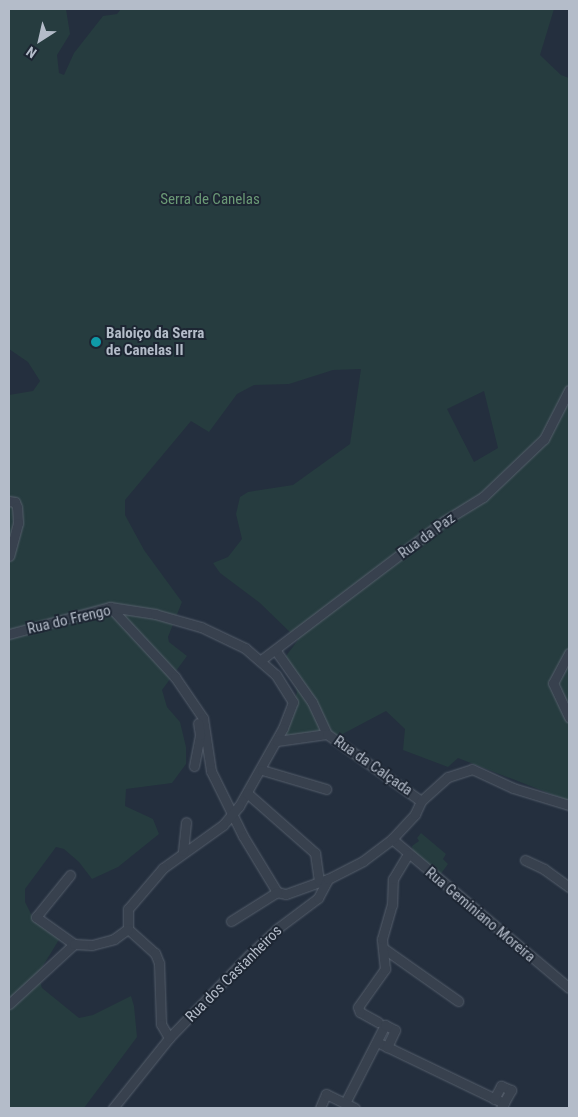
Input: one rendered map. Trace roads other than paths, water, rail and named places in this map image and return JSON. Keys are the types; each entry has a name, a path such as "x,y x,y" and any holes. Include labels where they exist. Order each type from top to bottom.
{"street":[{"name":"Rua da Paz","path":"261,660 276,651 306,625 444,522 483,497 544,439 567,402 569,390"},
{"path":"9,501 15,502 18,522 9,556"},
{"path":"110,607 175,677 202,718 207,734 211,771 277,892"},
{"name":"Rua do Frengo","path":"9,634 110,607 155,614 201,627 246,648 276,675 293,702 277,741 248,793 223,825 183,851 128,909 128,929"},
{"path":"276,651 312,702 327,734"},
{"path":"569,653 553,683 569,717"},
{"path":"194,705 200,736 194,766"},
{"name":"Rua da Calçada","path":"277,741 327,734 421,801 415,814 392,839"},
{"path":"421,801 448,777 463,769 472,769 514,788 569,805"},
{"path":"262,770 326,789"},
{"path":"248,793 315,852 324,879"},
{"path":"183,851 186,822"},
{"path":"231,921 277,892 286,894 363,861 392,839"},
{"name":"Rua Geminiano Moreira","path":"392,839 569,988"},
{"path":"387,1047 395,1030 360,1012 358,1007 386,969 383,948 392,905 393,880 408,854"},
{"path":"525,860 544,869 569,888"},
{"path":"70,875 36,917 74,944 92,945 114,939 128,929 155,953 159,963 161,1024 169,1038"},
{"name":"Rua dos Castanheiros","path":"113,1108 169,1038 264,941 318,898 324,879"},
{"path":"9,1004 74,944"},
{"path":"383,948 458,1001"},
{"path":"338,1104 377,1042 382,1024"},
{"path":"377,1042 494,1099 502,1106 510,1090 501,1086 494,1099"},
{"path":"320,1108 326,1094 338,1104 355,1108"}],"place":[{"name":"Baloiço da Serra de Canelas II","path":"96,342"}],"park label":[{"name":"Serra de Canelas","path":"210,200"}]}
